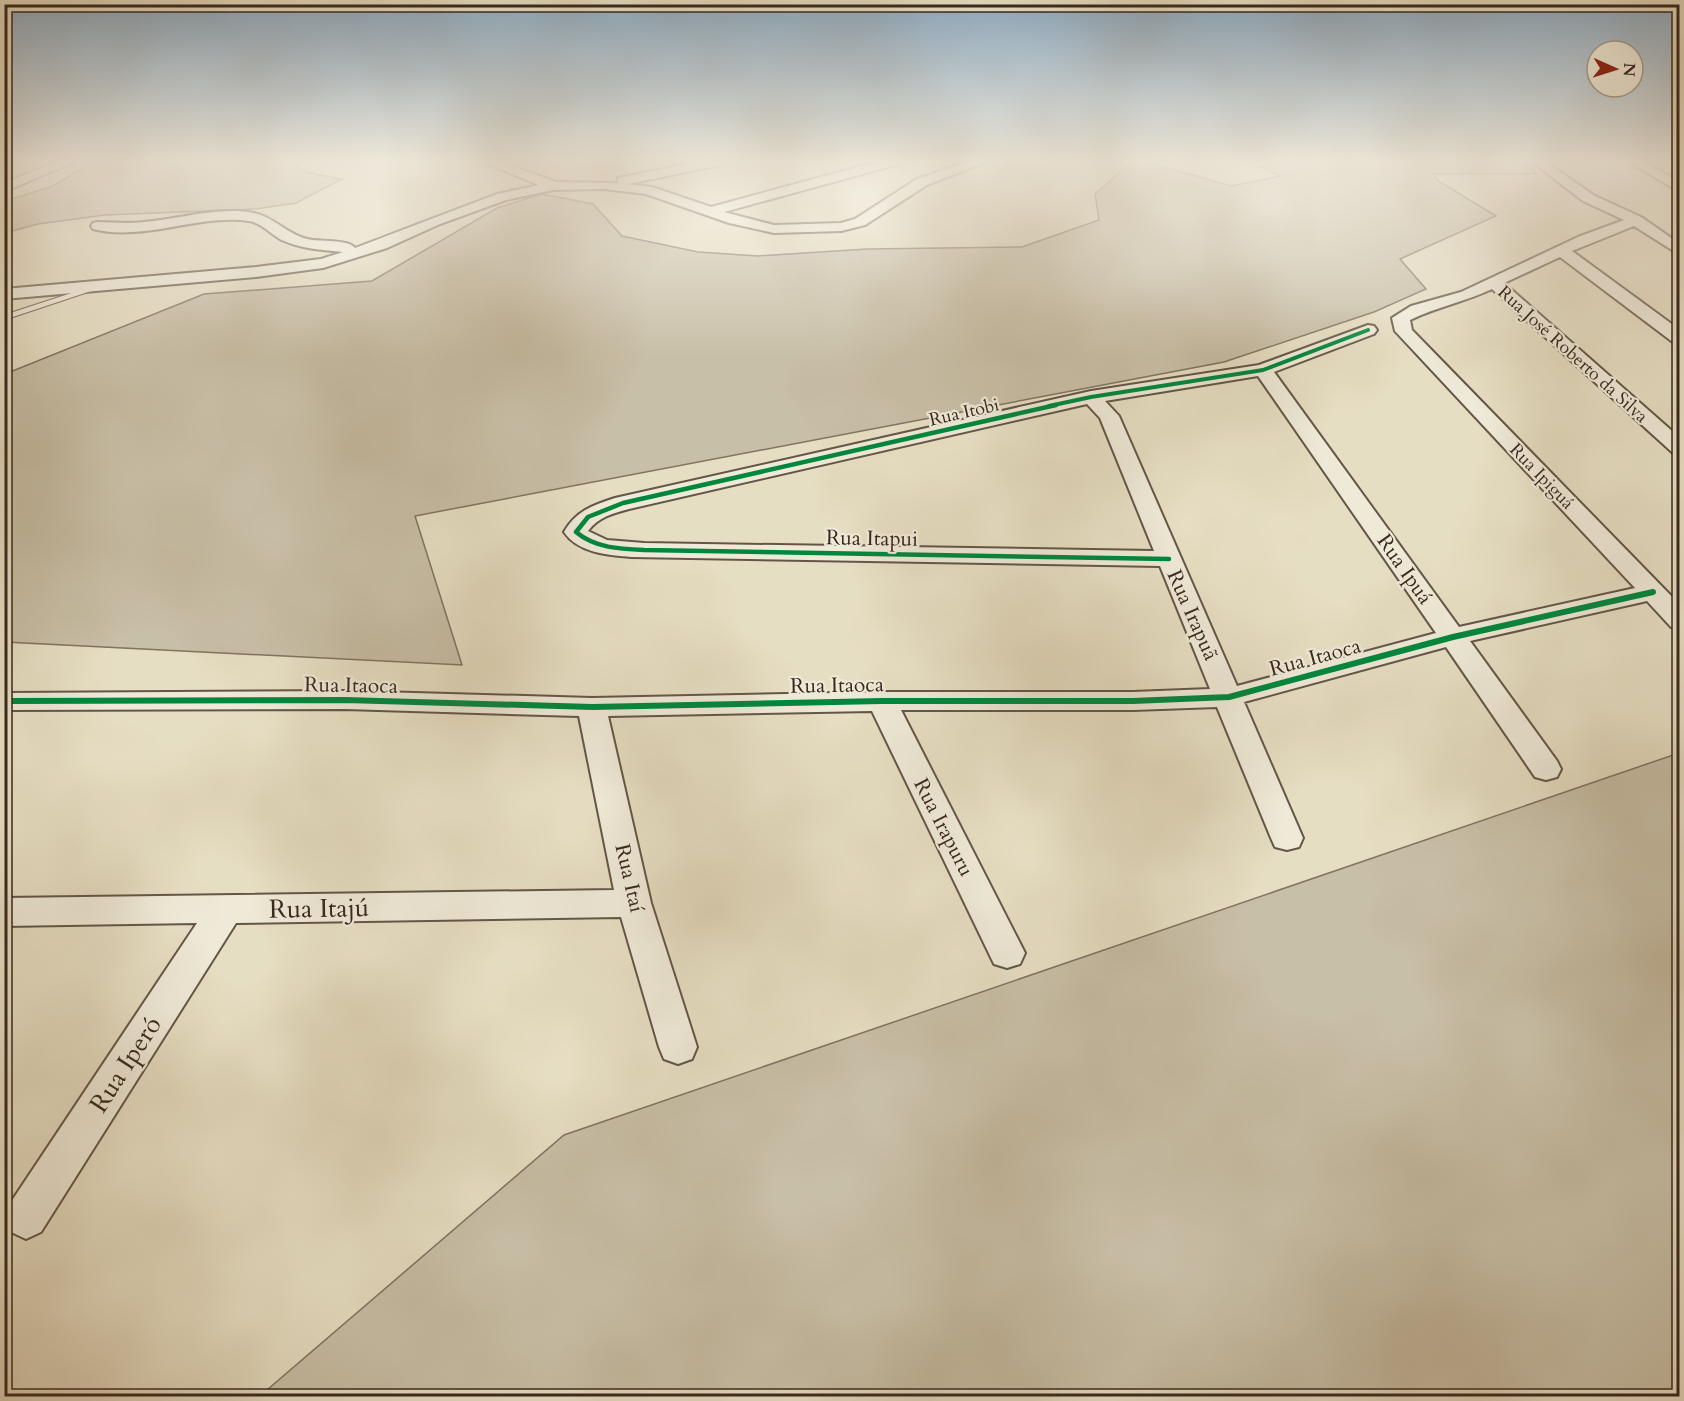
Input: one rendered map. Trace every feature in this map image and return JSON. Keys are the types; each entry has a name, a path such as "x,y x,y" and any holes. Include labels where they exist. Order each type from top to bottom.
{"street":[{"path":"114,226 147,226"},
{"path":"272,226 287,237 306,244 351,249 382,244"},
{"path":"4,294 299,267 348,257 425,226"},
{"path":"760,226 774,230 843,226"},
{"path":"1494,283 1583,240 1619,226"},
{"path":"1645,226 1680,251"},
{"path":"1562,251 1604,280 1680,339"},
{"name":"Rua Ipiguá","path":"1494,283 1467,295 1417,310 1401,318 1404,331 1680,621"},
{"name":"Rua José Roberto da Silva","path":"1494,283 1680,448"},
{"name":"Rua Itobi","path":"578,535 576,532 578,526 586,518 613,507 1091,397 1263,370 1368,330"},
{"name":"Rua Ipuá","path":"1263,370 1546,769"},
{"name":"Rua Irapuã","path":"1091,397 1109,416 1287,838"},
{"name":"Rua Itapui","path":"578,535 588,542 604,546 666,551 1169,559"},
{"name":"Rua Itaoca","path":"8,701 345,700 592,707 882,701 1133,702 1229,697 1453,637 1653,592"},
{"name":"Rua Irapuru","path":"882,701 1007,953"},
{"name":"Rua Itaí","path":"592,707 634,903 678,1047"},
{"name":"Rua Itajú","path":"4,912 634,903"},
{"name":"Rua Iperó","path":"26,1217 225,910"}],"lane":[{"path":"4,318 104,285"}],"shaded area":[{"path":"5,226 29,226 5,233"},
{"path":"466,226 613,226 622,236 698,252 758,256 867,249 1022,247 1081,226 1473,226 1400,259 1426,289 1374,312 1224,362 415,516 462,665 5,642 5,374 204,294 372,281"},
{"path":"1679,753 1679,1396 260,1396 564,1135"}],"cycle path":[{"path":"1169,559 618,549 583,539 576,532 588,517 623,503 1091,397 1263,370 1368,330"},
{"path":"8,701 345,700 592,707 882,701 1133,701 1229,697 1453,637 1653,592"}]}
